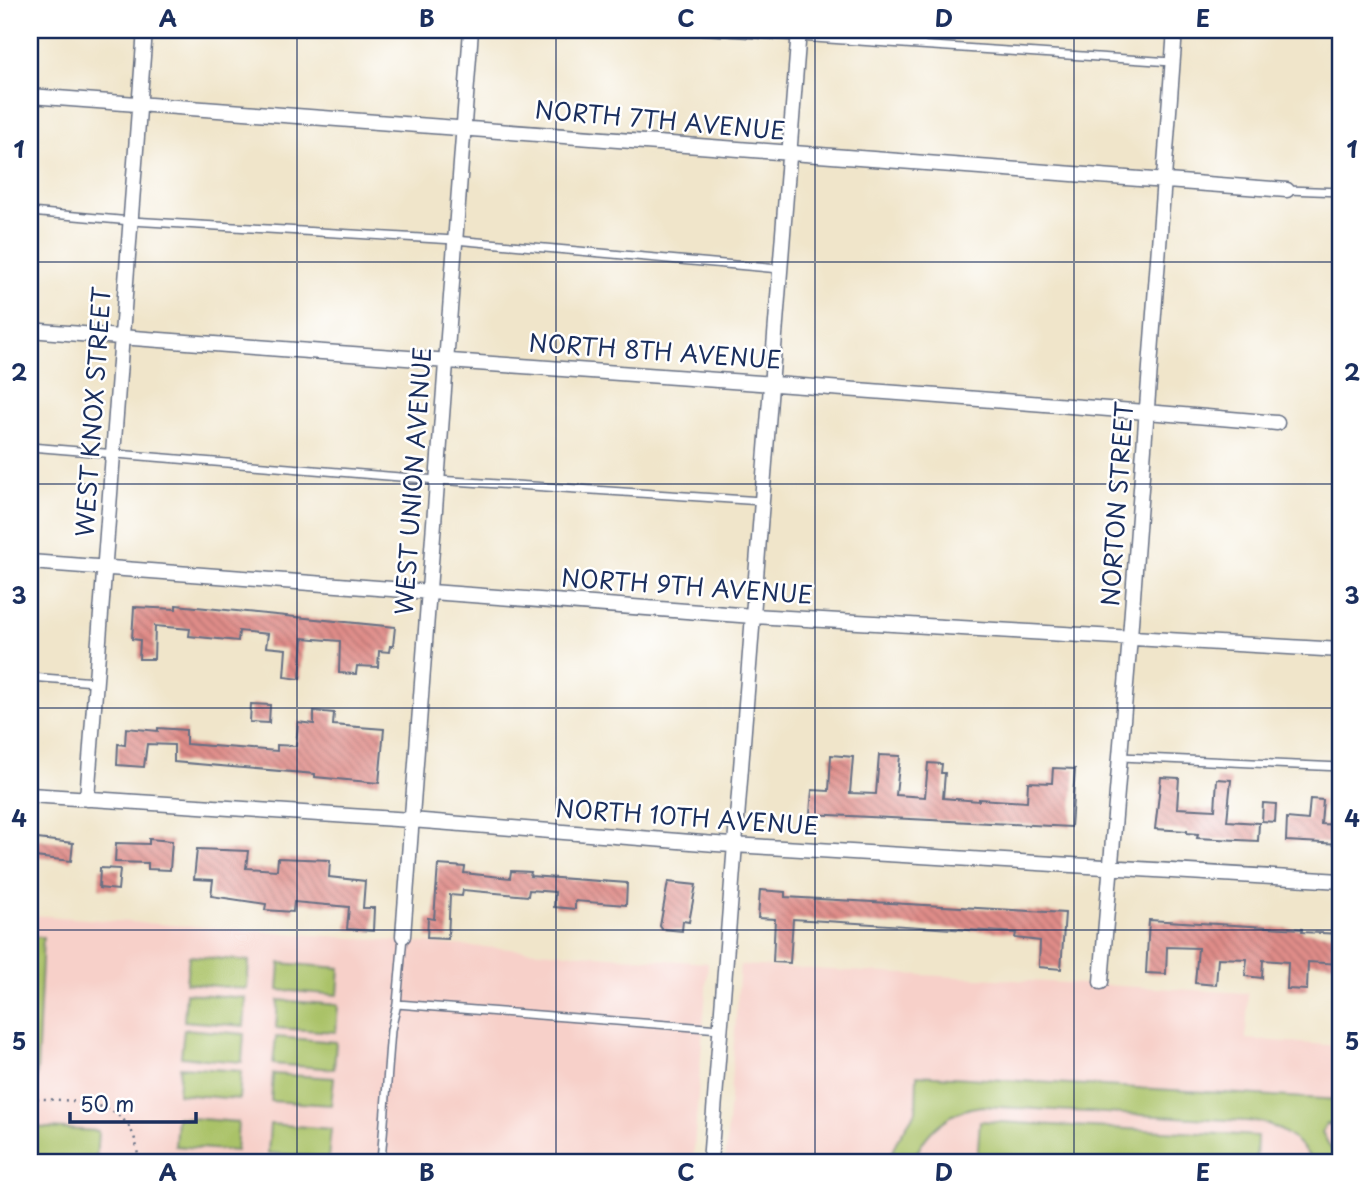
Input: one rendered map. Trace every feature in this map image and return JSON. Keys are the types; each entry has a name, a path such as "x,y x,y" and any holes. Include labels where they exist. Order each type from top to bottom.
{"street":[{"name":"WEST KNOX STREET","path":"87,799 145,30"},
{"name":"WEST UNION AVENUE","path":"402,936 471,30"},
{"name":"NORTON STREET","path":"1101,982 1148,412 1175,30"},
{"path":"710,1162 799,33"},
{"name":"NORTH 7TH AVENUE","path":"30,96 1287,190"},
{"name":"NORTH 8TH AVENUE","path":"30,330 771,383 1277,423"},
{"name":"NORTH 9TH AVENUE","path":"30,562 753,615 1341,650"},
{"name":"NORTH 10TH AVENUE","path":"30,794 735,845 1341,881"}],"lane":[{"path":"696,30 799,33 1172,62"},
{"path":"1287,190 1341,192"},
{"path":"30,212 131,221 455,240 780,269"},
{"path":"30,447 437,480 762,501"},
{"path":"30,677 96,682"},
{"path":"1121,757 1341,767"},
{"path":"381,1162 391,1030 397,1004 402,936"},
{"path":"397,1004 721,1029"}],"path":[{"path":"30,1098 110,1109 122,1117 134,1133 140,1162"}],"shaded area":[{"path":"30,915 708,963 693,1162 30,1162"},
{"path":"740,965 1248,993 1246,1039 1341,1046 1341,1162 725,1162"}],"green space":[{"path":"30,937 43,937 36,1093 30,1093"},
{"path":"189,956 249,961 247,989 186,983"},
{"path":"280,963 340,968 338,995 278,990"},
{"path":"186,993 246,998 244,1026 184,1021"},
{"path":"278,1000 338,1005 336,1032 276,1028"},
{"path":"184,1029 244,1034 242,1062 181,1057"},
{"path":"276,1037 336,1042 334,1069 273,1064"},
{"path":"180,1067 241,1071 239,1099 178,1094"},
{"path":"273,1074 334,1078 331,1105 271,1101"},
{"path":"917,1075 1341,1100 1341,1125 1326,1124 1322,1132 1338,1162 1312,1162 1303,1148 1291,1137 1262,1122 982,1106 960,1112 940,1124 924,1141 914,1162 888,1162 896,1142 916,1111"},
{"path":"177,1117 238,1122 236,1151 175,1146"},
{"path":"980,1121 1257,1136 1256,1162 977,1162"},
{"path":"270,1124 331,1129 328,1158 268,1153"},
{"path":"30,1127 98,1131 96,1162 30,1162"}],"building":[{"path":"176,605 395,627 393,646 390,646 389,652 379,651 378,667 357,666 356,674 339,673 340,641 303,638 300,679 284,677 286,649 266,647 268,634 239,631 238,641 189,636 190,629 155,626 154,659 139,659 140,640 132,639 134,607 176,609"},
{"path":"251,704 270,705 269,723 250,722"},
{"path":"314,711 334,713 333,725 384,729 379,783 315,777 315,774 174,762 174,745 147,744 144,767 117,765 118,744 125,745 126,728 186,730 186,744 277,751 277,745 296,746 298,722 314,724"},
{"path":"831,755 853,757 850,793 876,794 879,755 900,756 896,795 925,797 928,763 942,764 941,773 945,773 943,798 979,801 1027,802 1028,782 1052,783 1053,768 1075,769 1071,827 810,814 812,790 829,791"},
{"path":"1161,777 1179,778 1177,808 1215,810 1217,779 1231,780 1227,821 1259,823 1258,841 1197,838 1198,834 1187,831 1155,829"},
{"path":"1310,799 1323,800 1321,824 1341,825 1341,844 1286,841 1287,818 1308,820"},
{"path":"1263,803 1276,804 1275,822 1262,821"},
{"path":"37,839 73,843 71,861 35,857"},
{"path":"149,839 172,841 170,870 148,869 148,863 115,862 116,843 149,844"},
{"path":"197,849 248,851 246,868 277,870 278,858 330,860 329,877 365,881 363,908 374,908 373,931 347,929 349,907 294,902 293,912 265,910 266,904 211,896 213,880 194,879"},
{"path":"438,865 465,867 464,873 510,878 511,871 531,872 530,876 627,883 626,905 575,901 575,909 554,907 555,892 529,890 528,896 463,890 462,896 450,895 448,939 427,938 428,918 434,919"},
{"path":"100,868 120,869 118,890 99,888"},
{"path":"668,882 696,885 689,922 683,921 682,931 662,929 660,926"},
{"path":"760,890 785,892 785,897 1065,913 1061,969 1039,967 1040,941 1015,938 1016,933 793,919 790,963 773,962 775,919 758,918"},
{"path":"1149,920 1302,929 1302,932 1341,934 1341,964 1308,962 1307,990 1287,989 1288,962 1263,960 1262,978 1245,976 1247,959 1218,958 1216,985 1195,983 1198,948 1167,947 1166,974 1146,973"}]}
